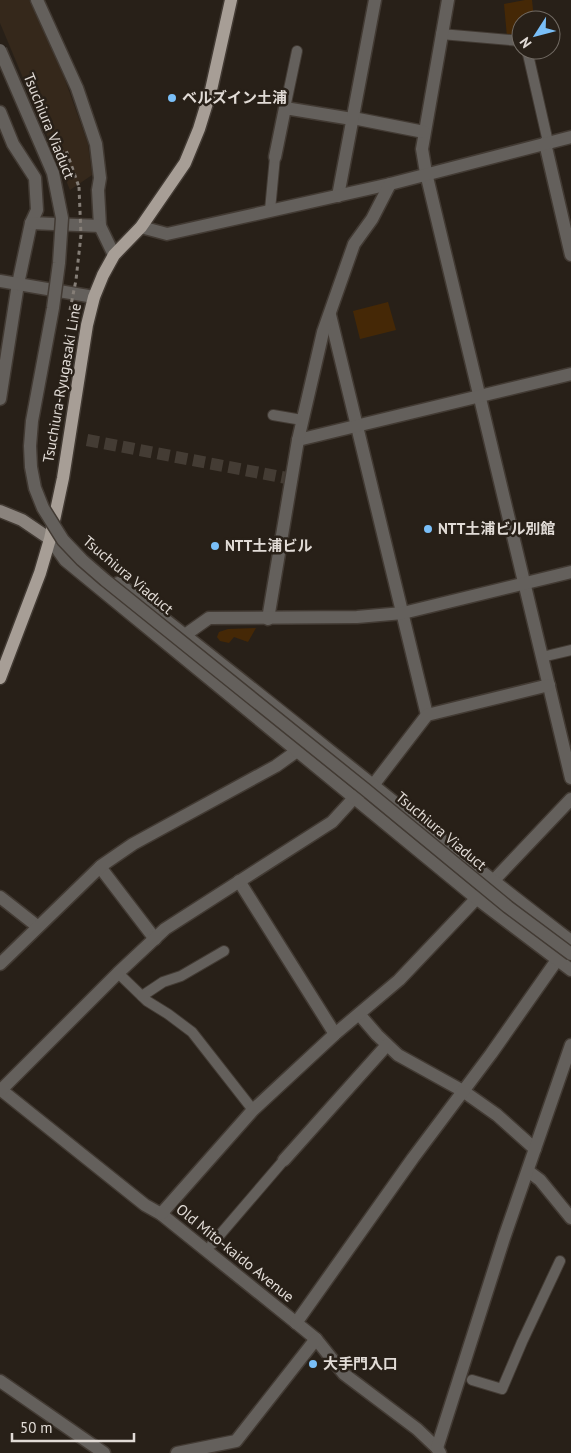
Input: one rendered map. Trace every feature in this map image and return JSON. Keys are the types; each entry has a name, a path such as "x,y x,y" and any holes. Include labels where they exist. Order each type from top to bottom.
{"main road":[{"name":"Tsuchiura-Ryugasaki Line","path":"0,678 40,573 50,539 63,478 87,324 94,297 103,274 114,255 141,227 185,163 199,129 211,90 231,0"},
{"path":"0,511 22,520 50,539"}],"street":[{"path":"36,0 77,88 96,144 100,178 98,190 100,226 114,255"},
{"path":"338,196 375,0"},
{"path":"448,0 422,149 478,396 542,657 549,685 565,730 571,778"},
{"name":"Tsuchiura Viaduct","path":"0,50 53,172 62,218 53,308 37,390 30,446 35,488 43,508 55,529 82,560 99,575 508,907 571,954"},
{"path":"275,157 285,108 352,118 424,132"},
{"path":"0,112 14,144 35,178 37,210 31,223 18,284 0,399"},
{"path":"141,227 167,234 390,184 426,173 571,137"},
{"path":"546,143 571,255"},
{"path":"268,619 298,440 323,332 354,244 372,219 390,184"},
{"path":"31,223 100,226"},
{"path":"0,281 94,297"},
{"path":"330,315 427,715"},
{"path":"298,440 571,374"},
{"path":"50,539 70,546 374,784 493,882 571,941"},
{"path":"50,539 65,560 476,898 571,970"},
{"path":"185,635 209,618 357,617 403,613 571,572"},
{"path":"1,1090 118,973 165,929 332,822 354,798 374,784 427,715 549,685"},
{"path":"0,964 37,926 100,867 133,844 276,766 297,751"},
{"path":"162,1214 253,1110 335,1034 399,980 571,798"},
{"path":"100,867 155,939"},
{"path":"239,881 335,1034"},
{"path":"0,896 37,926"},
{"path":"296,1323 412,1158 491,1054 557,960"},
{"path":"359,1014 398,1055 463,1091 497,1115 536,1149"},
{"path":"284,1160 387,1045"},
{"path":"439,1451 504,1238 571,1045"},
{"name":"Old Mito-kaido Avenue","path":"1,1090 146,1205 162,1214 316,1339 344,1374 417,1429 439,1451"},
{"path":"528,1171 540,1180 570,1212"},
{"path":"177,1453 207,1450 236,1441 316,1339"},
{"path":"0,1382 104,1453"}],"lane":[{"path":"441,34 511,40"},
{"path":"285,108 297,51"},
{"path":"529,60 546,143"},
{"path":"270,210 275,157"},
{"path":"273,415 302,420"},
{"path":"542,657 571,650"},
{"path":"142,996 163,982 181,976 224,951"},
{"path":"118,973 142,996 192,1032 253,1110"},
{"path":"212,1244 284,1160"},
{"path":"472,1380 502,1389 560,1261"}],"path":[{"path":"55,156 66,150 79,187 81,235 76,280 70,310"}],"shaded area":[{"path":"0,0 29,0 58,60 88,144 92,175 70,190 0,23"},
{"path":"532,0 533,10 511,10 511,38 507,37 504,4"},
{"path":"388,302 396,330 360,339 353,311"},
{"path":"256,628 248,642 234,637 229,643 220,641 217,637 219,632 228,629"}],"tunnel":[{"path":"87,440 292,479"}],"place":[{"name":"ベルズイン土浦","path":"172,98"},
{"name":"NTT土浦ビル別館","path":"428,529"},
{"name":"NTT土浦ビル","path":"215,546"},
{"name":"大手門入口","path":"313,1364"}]}
